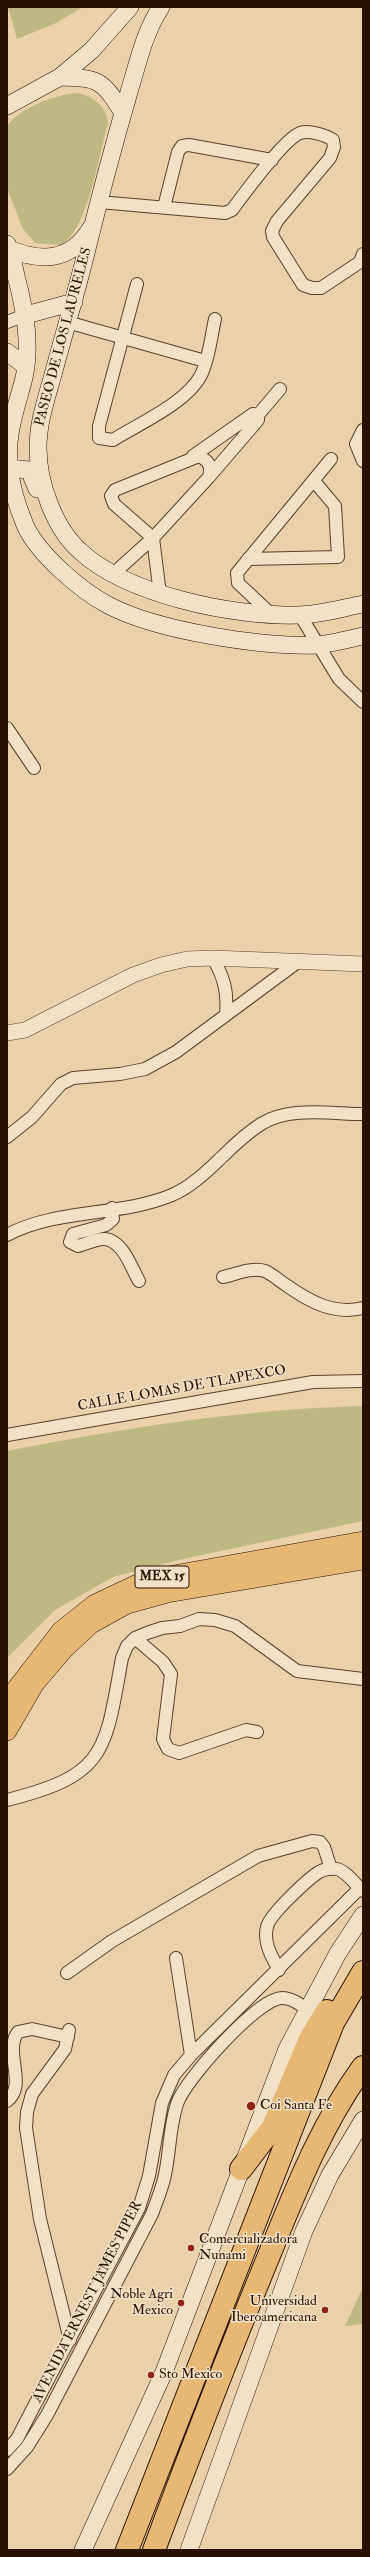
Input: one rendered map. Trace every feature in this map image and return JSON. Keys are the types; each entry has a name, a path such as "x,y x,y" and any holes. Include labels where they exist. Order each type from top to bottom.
{"highway":[{"path":"238,2176 276,2136 316,2016 354,1964 363,1958"},
{"path":"127,2550 333,2023 363,1972"},
{"path":"154,2550 215,2388 306,2166 330,2116 363,2067"}],"main road":[{"path":"7,106 60,77 92,50 130,7"},
{"name":"PASEO DE LOS LAURELES","path":"162,7 146,36 123,113 74,302 44,403 40,422 40,466 51,504 68,539 80,552 113,574 160,594 220,608 271,614 300,615 363,604"},
{"path":"60,77 85,78 103,84 123,113"},
{"path":"8,250 27,256 50,258 60,255 76,244 93,224"},
{"name":"PASEO DE LOS LAURELES","path":"8,250 26,315 25,366 11,421 10,468 25,526 45,553 85,591 110,606 156,623 219,637 270,643 318,645 363,636"},
{"path":"26,315 74,302"},
{"path":"7,352 25,366"},
{"path":"18,394 32,396 44,403"},
{"path":"11,421 29,425 40,422"},
{"path":"10,468 29,470 53,532 68,539"},
{"name":"MEX 15","path":"7,1701 61,1631 96,1604 146,1580 363,1541"},
{"name":"MEX 15","path":"7,1731 35,1682 64,1649 90,1624 127,1604 167,1593 363,1560"},
{"path":"316,2016 338,1953 363,1915"},
{"path":"190,2550 304,2231 330,2175 363,2120"},
{"path":"83,2550 164,2372 238,2176"}],"street":[{"path":"99,202 225,213 232,210 272,160 300,133 328,136 333,140 334,147 330,158 277,221 272,231 303,285 321,288 360,262 363,254"},
{"path":"164,207 178,152 182,146 189,144 272,160"},
{"path":"137,284 97,433 99,438 104,440 112,440 178,401 201,376 215,319"},
{"path":"7,322 26,315"},
{"path":"67,322 205,361"},
{"path":"113,574 153,538 209,477 258,420 258,415 280,389"},
{"path":"160,594 153,538 114,504 111,500 112,492 193,456 253,414 258,415"},
{"path":"363,430 356,444 363,461"},
{"path":"193,456 199,456 208,462 210,466 209,477"},
{"path":"271,614 238,583 237,573 331,459"},
{"path":"248,559 338,557 335,506 314,481"},
{"path":"300,615 339,679 363,702"},
{"path":"7,728 34,768"},
{"path":"213,958 224,978 228,994 226,1014"},
{"path":"7,1033 25,1030 133,975 161,965 213,958 363,964"},
{"path":"7,1137 32,1117 61,1084 73,1078 120,1074 145,1069 176,1052 299,962"},
{"path":"7,1236 31,1225 74,1214 138,1205 172,1195 195,1182 242,1138 262,1123 298,1113 363,1114"},
{"path":"112,1208 113,1219 106,1225 73,1234 70,1242 78,1246 104,1239 112,1241 119,1245 139,1281"},
{"path":"222,1277 254,1270 266,1272 301,1296 327,1308 349,1311 363,1308"},
{"name":"CALLE LOMAS DE TLAPEXCO","path":"7,1435 313,1382 363,1381"},
{"path":"7,1800 46,1790 71,1778 91,1762 106,1739 122,1658 127,1646 135,1638 162,1628 180,1626 199,1619 215,1620 235,1626 298,1671 363,1679"},
{"path":"135,1638 163,1662 171,1674 163,1739 168,1749 179,1753 246,1730 257,1732"},
{"path":"67,1973 138,1926 258,1856 312,1841 320,1842 326,1852 331,1869"},
{"path":"279,1970 270,1954 266,1936 267,1926 274,1912 319,1872 331,1869 339,1870 362,1890"},
{"name":"AVENIDA ERNEST JAMES PIPER","path":"7,2450 17,2439 139,2208 149,2176 162,2103 174,2075 191,2055 362,1890"},
{"path":"176,1958 191,2055"},
{"name":"AVENIDA ERNEST JAMES PIPER","path":"7,2469 27,2447 47,2415 152,2214 164,2179 177,2104 187,2084 240,2025 264,2005 282,1998 297,2002 316,2016"},
{"path":"7,2102 12,2098 15,2087 16,2074 11,2050 18,2032 32,2029 68,2034 65,2049 32,2094 26,2128 40,2219 70,2340"}],"shaded area":[{"path":"8,7 83,7 54,24 17,39"},
{"path":"75,93 87,96 98,102 105,112 108,124 91,190 78,225 70,238 60,245 35,243 23,229 7,188 7,126 20,113 29,108 66,94"},
{"path":"363,1406 363,1521 183,1559 113,1577 55,1610 7,1658 7,1451 140,1427 229,1415"},
{"path":"363,2287 363,2324 345,2326"}],"place":[{"name":"Coi Santa Fe","path":"251,2106"},
{"name":"Comercializadora Nunami","path":"191,2248"},
{"name":"Noble Agri Mexico","path":"181,2303"},
{"name":"Universidad Iberoamericana","path":"325,2310"},
{"name":"Sto Mexico","path":"151,2375"}]}
